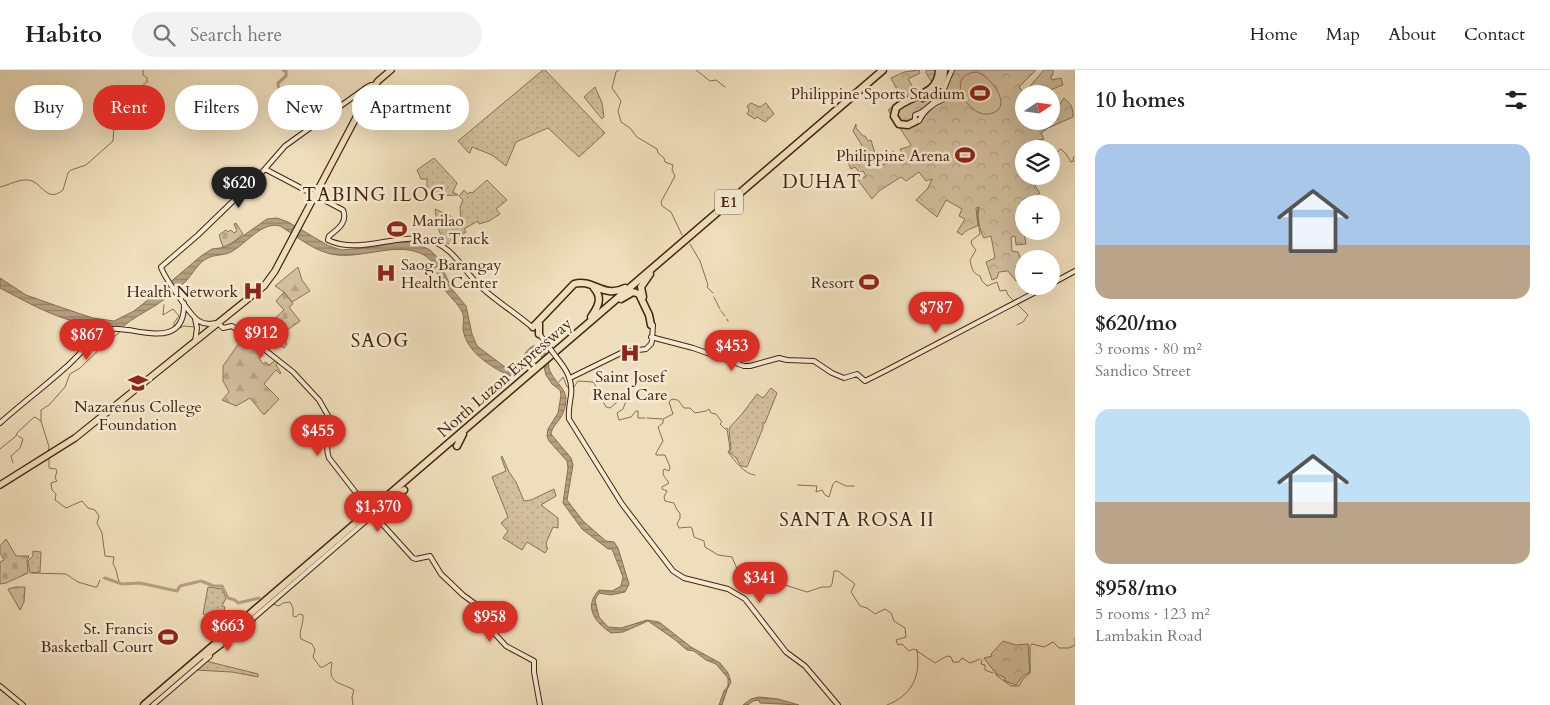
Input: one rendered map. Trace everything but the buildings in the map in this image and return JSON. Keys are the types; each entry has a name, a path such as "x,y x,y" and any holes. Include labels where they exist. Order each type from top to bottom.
{"highway":[{"path":"374,85 389,70"},
{"name":"North Luzon Expressway","path":"553,355 575,334 883,70"},
{"name":"North Luzon Expressway","path":"144,705 888,70"},
{"path":"918,117 908,126 897,123 894,116 896,108 929,91 936,84 939,70"},
{"path":"918,117 909,123 905,123 900,121 897,116 901,108 936,91 942,80 944,70"},
{"path":"0,485 75,438 266,284 352,126"},
{"path":"650,274 640,288 652,325"},
{"path":"536,328 574,284 585,282 602,290 614,291 623,289 639,279"},
{"path":"536,328 568,291 576,285 588,284 597,291 599,300 596,309 575,334"},
{"path":"621,299 633,292 638,293 652,325"},
{"name":"North Luzon Expressway","path":"151,704 540,366"},
{"path":"457,446 463,434"},
{"path":"388,499 404,490"},
{"path":"222,633 255,609"},
{"path":"205,656 251,620"}],"main road":[{"path":"918,117 939,98 952,70"},
{"path":"352,100 284,146 257,178 198,235 161,266 169,282 196,319 205,324 218,323 223,328 232,326 281,362 319,400 334,426 327,442 326,450 329,458 367,507 413,558 430,556 446,579 463,595 483,609 494,632 506,646 534,661 540,705"},
{"path":"265,168 341,208 345,214 344,221 329,236 328,240 348,246 401,239 429,240 454,255 482,288 536,328 553,355 571,376 576,376"},
{"path":"1060,279 1075,271"},
{"path":"652,339 693,348 745,366 779,358 814,362 825,370 844,378 857,374 865,381 1031,295"},
{"path":"0,423 99,337 111,330 160,334 171,332 182,320 184,303"},
{"path":"195,342 196,319"},
{"path":"571,384 576,376 623,352 646,349 651,344 652,325"},
{"path":"568,372 571,384 569,415 573,426 622,505 673,570 684,578 728,589 745,599 786,652 805,666 838,705"},
{"path":"151,704 374,514"},
{"path":"0,686 23,705"}],"green space":[{"path":"543,70 605,133 579,157 548,128 516,142 506,166 492,155 472,147 470,153 468,152 458,141"},
{"path":"919,70 920,73 908,79 916,92 933,84 926,70 1036,70 1021,85 1015,85 1015,130 1045,130 1041,133 1044,139 1015,140 1015,185 1036,185 1040,193 1037,195 1015,195 1015,236 1011,237 1012,251 1015,252 1015,280 1008,271 999,272 997,278 992,280 986,262 995,258 991,236 984,238 981,231 978,218 979,207 976,208 978,225 965,231 962,235 957,232 965,219 959,216 962,209 946,200 937,217 916,200 928,188 932,179 926,181 919,172 906,181 901,177 879,191 872,199 858,180 866,176 863,171 859,172 855,167 851,169 847,160 853,154 863,150 853,131 856,124 856,128 863,136 868,141 871,140 876,157 873,159 877,166 891,162 887,154 894,151 897,160 904,157 900,149 911,145 888,110 902,99 891,78 904,72"},
{"path":"1044,70 1053,70 1052,80 1061,78 1063,85 1031,85"},
{"name":"Philippine Sports Stadium","path":"977,72 989,80 999,93 1001,100 1000,106 996,111 988,114 980,113 973,109 962,95 960,87 962,80 967,75"},
{"path":"595,87 602,103 604,117 602,119 584,97"},
{"path":"1064,98 1071,106 1073,117 1060,123 1060,104"},
{"path":"751,103 760,107 766,103 774,114 765,122 757,117 755,119 747,114 749,110 747,106"},
{"path":"434,158 457,183 453,192 458,195 427,196 427,179 421,179 417,170"},
{"path":"487,180 507,200 496,209 500,214 489,221 479,224 478,221 464,229 466,232 448,244 440,233 435,209 461,221 460,207 463,200 459,196 464,190 468,194 472,193"},
{"path":"236,223 243,234 232,243 223,247 219,235 226,230 228,232 231,230 234,233 237,231 234,224"},
{"path":"1015,240 1025,240 1026,244 1016,245"},
{"path":"298,267 302,280 310,291 292,302 284,292 275,286"},
{"path":"284,292 293,304 289,307 300,321 276,338 285,340 287,344 284,348 272,341 264,347 253,339 284,310 276,301"},
{"path":"244,336 262,349 260,351 263,355 259,358 263,364 266,362 269,365 276,360 279,361 276,365 281,373 276,370 264,384 279,399 264,415 250,398 236,406 222,400 229,392 223,381 223,366"},
{"path":"771,388 777,393 765,423 763,423 763,428 747,467 741,466 729,452 731,449 730,427 757,394 763,398"},
{"path":"502,456 524,501 531,500 554,489 556,496 541,505 558,518 558,528 553,527 546,543 548,548 545,553 527,542 522,550 503,538 508,531 501,523 508,517 492,477 506,471"},
{"path":"6,539 16,556 29,556 27,561 28,573 0,584 0,562 4,560 0,553 0,546"},
{"path":"33,551 41,552 40,572 30,573 28,561 33,556"},
{"path":"25,587 24,602 20,610 8,589"},
{"path":"208,587 222,589 226,598 222,606 227,611 222,618 224,620 220,623 214,618 203,614"},
{"path":"1003,641 1016,645 1028,644 1030,672 1023,676 1016,685 1005,681 1004,677 996,674 984,658 992,656 991,654"},
{"path":"206,661 258,674 258,677 232,672 195,670"}],"shaded area":[{"path":"277,218 288,222 329,246 342,250 374,247 398,242 415,243 430,250 437,257 452,289 466,306 472,334 477,346 509,370 518,366 526,351 535,345 545,353 550,371 563,389 566,399 563,413 551,434 571,458 573,465 567,500 583,521 606,541 614,542 618,548 629,584 625,592 611,595 599,593 595,600 599,617 608,627 621,628 647,620 659,622 691,647 720,663 728,673 731,682 722,705 719,705 728,686 728,678 716,664 706,660 694,651 687,650 648,621 623,632 611,633 596,619 592,608 594,596 599,590 612,591 621,586 623,577 612,549 608,549 582,529 563,503 568,468 567,461 549,441 547,436 548,429 558,413 560,390 552,384 546,375 541,355 536,352 532,352 528,357 526,367 515,375 510,376 495,368 474,352 465,337 461,310 443,287 433,264 424,255 404,250 348,255 329,254 307,244 280,226 273,225 254,234 231,252 212,256 203,261 176,290 122,329 120,327 66,319 41,309 0,288 0,278 26,295 93,318 114,321 134,311 212,249 227,247 267,219"},
{"path":"759,697 778,699 799,705 760,703 759,700 743,705 751,699"}],"waterway":[{"path":"0,187 28,180 33,181 48,193 57,194 63,190 68,173 71,170 86,165 113,141 114,125 124,100 147,82 147,78 143,75 143,70"},
{"path":"278,85 278,83 286,76 286,71 283,70"},
{"path":"619,70 616,72 612,88 621,101 618,111 621,122 630,128 637,137 657,149 665,162 673,165 672,170 675,176 661,202 662,206 671,212 682,235"},
{"path":"696,70 710,81 716,80 725,87"},
{"path":"1060,150 1066,154 1071,162 1074,161 1073,158 1075,156"},
{"path":"978,208 977,216 980,234 971,241 976,250 970,260 972,268 987,286 997,282 1000,291 1006,290 1014,301"},
{"path":"690,244 700,261 707,287 713,293"},
{"path":"714,297 720,309"},
{"path":"1017,304 1028,315 1023,322 1017,325"},
{"path":"164,305 163,315 173,309 179,316 174,323 174,328"},
{"path":"721,311 725,316"},
{"path":"175,330 184,326 195,327"},
{"path":"0,449 33,418 35,417 41,421 41,410 49,405 65,387 70,374 80,368 120,330"},
{"path":"559,382 563,377 567,387 574,387 578,381 593,382 596,394 601,398 606,407 610,408 621,399 626,401 623,409 617,413 619,420 631,417 636,411 638,411 638,418 645,418"},
{"path":"677,400 672,399 669,402 673,414 663,419 663,423 658,427 663,441 656,455 665,455 670,467 669,471 664,469 663,471 663,475 669,483 662,487 662,489 667,491 664,497 665,501 674,503 680,513 677,524 679,528 692,528 694,537 704,541 705,547 718,555 732,557 738,571 758,581 764,575 776,576 785,585 807,592 822,587 830,587 834,571 838,571 855,584 851,592 860,606 867,608 875,614 885,609 891,613 894,621 905,628 906,637 896,640 898,645 902,644 909,651 917,650"},
{"path":"678,400 684,408 690,408 695,413 709,409 711,413 716,414 722,422 720,424 725,429 727,428 730,449 728,452 747,473 755,475"},
{"path":"647,418 662,419"},
{"path":"41,421 49,447 48,452"},
{"path":"13,463 11,456 20,448 23,439 18,436"},
{"path":"49,456 49,468 56,469 57,471 55,478 57,481 51,483 52,490 56,494 55,500 66,508 82,501 88,508 95,510 99,516 97,523 102,533 105,556 114,557 113,564 120,583"},
{"path":"798,485 817,486 816,492 822,490 829,497 833,484 836,481 846,486 854,486"},
{"path":"32,573 66,574 78,582 95,587 97,587 100,580"},
{"path":"105,578 122,584 140,583 177,591 180,586 201,581 214,586 222,586 228,598 238,603 259,598"},
{"path":"273,604 279,606 290,602 293,608 293,616 303,615 301,639 312,644 315,650 313,657 320,667 331,662 333,679 354,690 352,697 353,705"},
{"path":"996,675 1011,686 1019,686 1030,673 1030,646 1032,644 1044,647 1053,642 1059,648 1069,648 1075,645 1075,638"},
{"path":"887,705 903,696 913,684 918,669 917,650"},
{"path":"917,651 935,663 947,656 951,657 953,662 959,662 962,658 970,663 980,659"},
{"path":"982,660 981,664 985,665 985,670 993,673"}],"place":[{"name":"Philippine Sports Stadium","path":"980,93"},
{"name":"Philippine Arena","path":"965,155"},
{"name":"Marilao Race Track","path":"397,229"},
{"name":"Saog Barangay Health Center","path":"386,273"},
{"name":"Resort","path":"869,282"},
{"name":"Health Network","path":"253,291"},
{"name":"Saint Josef Renal Care","path":"630,353"},
{"name":"Nazarenus College Foundation","path":"138,383"},
{"name":"St. Francis Basketball Court","path":"168,637"}],"district":[{"name":"DUHAT","path":"822,181"},
{"name":"TABING ILOG","path":"374,194"},
{"name":"SAOG","path":"380,340"},
{"name":"SANTA ROSA II","path":"857,519"}]}
